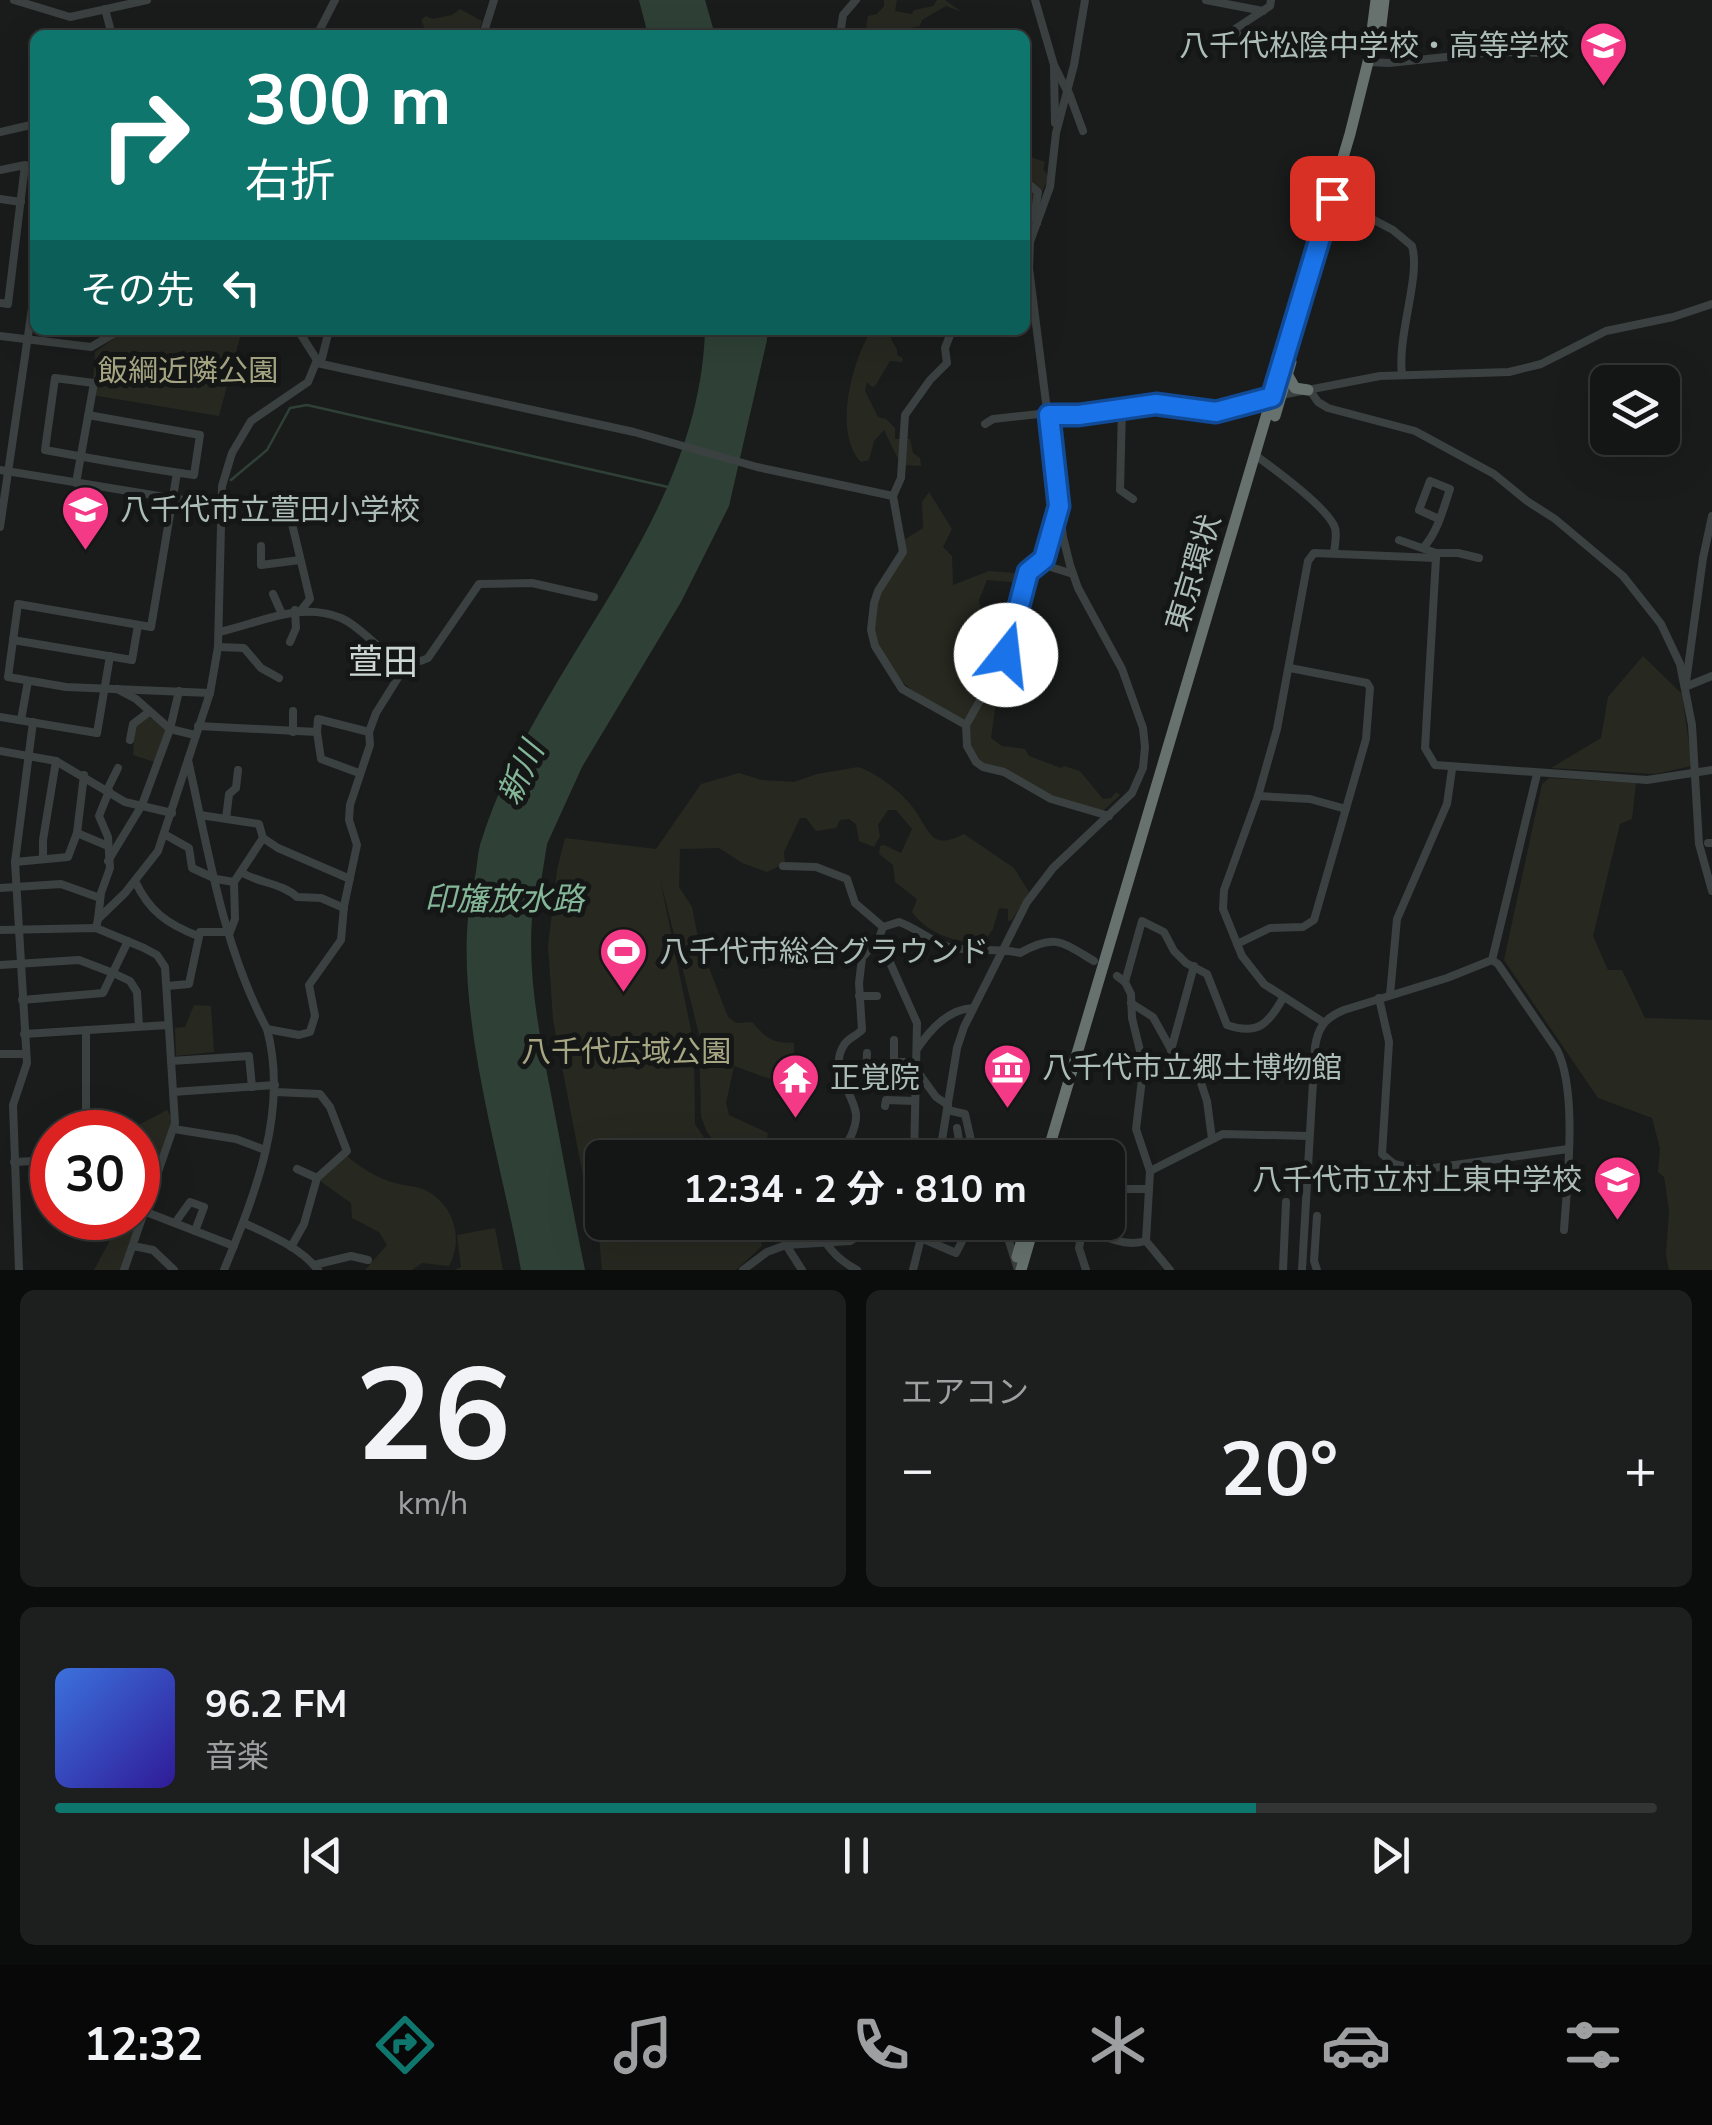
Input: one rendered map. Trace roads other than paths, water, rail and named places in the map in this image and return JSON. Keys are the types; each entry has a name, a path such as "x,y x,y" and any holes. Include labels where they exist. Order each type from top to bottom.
{"highway":[{"name":"東京環状","path":"1372,62 1376,0"},
{"name":"東京環状","path":"1277,396 1287,374 1335,200 1372,62 1384,0"},
{"name":"東京環状","path":"1051,1140 1335,200"},
{"path":"1287,374 1295,388 1309,390"},
{"name":"東京環状","path":"1059,1140 1258,457"},
{"path":"1017,1268 1023,1240"},
{"path":"1017,1268 1028,1240"}],"street":[{"path":"14,0 70,17 147,0"},
{"path":"320,30 335,0"},
{"path":"484,30 494,0"},
{"path":"841,30 843,15 856,0"},
{"path":"1035,0 1054,64 1083,131"},
{"path":"1056,132 1068,92 1084,0"},
{"path":"1206,0 1263,11"},
{"path":"1236,33 1235,29 1270,6 1271,0"},
{"path":"105,10 111,30"},
{"path":"1372,62 1494,52 1552,53"},
{"path":"1030,247 1050,187 1056,132 1054,64"},
{"path":"0,132 30,125"},
{"path":"0,170 25,164 8,304 0,303"},
{"path":"1030,185 1038,192 1034,218 1037,223"},
{"path":"0,199 22,202"},
{"path":"1335,200 1392,230 1412,246 1412,278 1400,342 1402,375"},
{"path":"985,424 993,419 1079,415 1166,404 1216,412 1277,396 1402,375 1524,370 1606,331 1712,304"},
{"path":"942,1140 958,1048 1003,948 1027,902 1052,868 1132,792 1139,779 1145,747 1122,669 1073,574 1030,311"},
{"path":"0,527 4,470 30,325"},
{"path":"0,336 91,347 111,335"},
{"path":"301,335 317,362 893,496"},
{"path":"97,924 158,851 210,692 218,647 220,506 225,473 251,421 302,389 326,350 328,335"},
{"path":"950,335 945,348 947,363 905,415 901,478 893,496 903,552 878,591 872,638 902,689 966,725"},
{"path":"76,482 81,457 88,415 94,383 56,378 45,450 81,457 194,475 200,435 88,415"},
{"path":"1309,390 1328,408 1415,431 1494,474 1623,576 1661,624 1680,664 1692,725 1699,844 1712,891"},
{"path":"1122,407 1120,490 1132,499"},
{"path":"1258,457 1326,514 1336,529 1334,552"},
{"path":"4,470 220,506"},
{"path":"177,472 151,627 18,604 8,677 66,687 210,692"},
{"path":"1423,548 1439,519 1450,489 1430,481 1419,510 1439,519"},
{"path":"1059,506 1041,564 1028,572 1006,655 966,725 968,746 983,767 1004,772 1051,800 1109,816"},
{"path":"288,507 310,599 299,610 290,642"},
{"path":"1685,689 1712,516"},
{"path":"1399,540 1436,555"},
{"path":"261,546 261,566 300,560"},
{"path":"1323,1022 1264,984 1242,956 1224,916 1223,896 1258,796 1290,668 1308,560 1314,553 1334,552 1458,553 1478,558"},
{"path":"1436,555 1425,748 1435,765 1648,780 1712,770"},
{"path":"1041,564 1073,574"},
{"path":"267,1028 299,1035 310,1032 314,1026 309,985 340,944 357,845 349,820 350,805 382,699 406,664 428,658 478,584 540,584 594,597"},
{"path":"273,594 282,614"},
{"path":"218,632 299,610 343,619 406,664"},
{"path":"13,640 132,660 138,625"},
{"path":"218,647 244,648 261,668 279,678"},
{"path":"0,717 98,733 110,656"},
{"path":"1238,944 1270,928 1303,928 1314,920 1368,729 1369,686 1364,681 1290,668"},
{"path":"1685,689 1712,676"},
{"path":"21,720 28,681"},
{"path":"118,688 170,729 317,732"},
{"path":"108,861 142,805 170,729 178,691"},
{"path":"292,732 293,710"},
{"path":"130,740 133,724 149,712"},
{"path":"359,774 322,759 318,720 369,732"},
{"path":"19,1270 13,1105 25,1072 26,1054 16,862 33,722"},
{"path":"0,751 56,761 125,802 172,813"},
{"path":"188,760 230,932 250,995 267,1028 275,1089 274,1116 265,1150 244,1223 224,1270"},
{"path":"43,859 56,761"},
{"path":"97,924 100,898 110,874 108,837 99,816 118,768"},
{"path":"1390,995 1397,920 1448,804 1452,769"},
{"path":"226,820 238,770"},
{"path":"1492,960 1536,774"},
{"path":"16,862 68,857 77,833 84,776"},
{"path":"1258,796 1310,799 1346,810"},
{"path":"200,815 259,824 263,828 263,838 234,882 235,919 230,932"},
{"path":"77,833 108,846"},
{"path":"164,834 189,848 192,868 234,882"},
{"path":"263,838 350,879"},
{"path":"784,866 816,867 846,880 856,902 884,927"},
{"path":"240,872 290,890 297,897 321,898 344,908"},
{"path":"135,881 146,904 177,928 198,936"},
{"path":"0,888 61,884 100,898"},
{"path":"1170,1270 1146,1242 1150,1170 1136,1134 1143,1070 1131,994 1121,979 1142,921 1164,932 1174,951 1208,974 1224,1020 1232,1027 1247,1030 1266,1025 1283,998"},
{"path":"849,1140 856,1115 840,1074 843,1046 862,1030 862,958 884,927 899,922 952,948 1003,948 1020,953 1040,942 1056,940 1094,960"},
{"path":"0,930 97,924 156,955 165,967 176,1113 160,1170"},
{"path":"168,986 189,984 200,932 230,932"},
{"path":"879,938 917,1023 914,1140"},
{"path":"22,1000 103,993 128,941"},
{"path":"0,965 79,960 114,973 130,981 137,992 139,1026"},
{"path":"1302,1270 1314,1048 1323,1022 1344,1010 1492,960"},
{"path":"1492,960 1557,1050 1564,1066 1568,1149 1564,1230"},
{"path":"1171,1050 1194,966"},
{"path":"859,996 877,996"},
{"path":"1379,998 1389,1042 1382,1154 1387,1160 1418,1170 1568,1149"},
{"path":"1130,1003 1153,1018 1171,1050 1197,1071 1207,1102 1212,1139"},
{"path":"917,1050 928,1033 956,1010 973,1008"},
{"path":"24,1034 168,1025"},
{"path":"86,1030 86,1110"},
{"path":"894,1040 894,1062 916,1065"},
{"path":"840,1074 866,1074 866,1053"},
{"path":"0,1054 26,1054"},
{"path":"170,1061 249,1056 252,1087"},
{"path":"916,1065 928,1088 948,1108 965,1114 971,1140"},
{"path":"173,1092 275,1089 320,1094 330,1106 348,1151 317,1178 304,1224 291,1247"},
{"path":"885,1106 886,1100 915,1101"},
{"path":"0,1106 13,1105"},
{"path":"957,1128 959,1140"},
{"path":"174,1129 236,1139 265,1150"},
{"path":"1150,1170 1231,1132 1309,1136"},
{"path":"14,1162 30,1161"},
{"path":"297,1169 317,1178"},
{"path":"1125,1189 1149,1190"},
{"path":"175,1224 190,1202 204,1206 195,1231"},
{"path":"1283,1270 1286,1202"},
{"path":"1317,1216 1317,1270"},
{"path":"160,1218 234,1246"},
{"path":"244,1223 291,1247 316,1268 351,1256 368,1260"},
{"path":"1086,1270 1079,1248 1081,1237 1100,1236 1126,1245 1146,1242"},
{"path":"124,1270 135,1240"},
{"path":"823,1240 838,1260 858,1270"},
{"path":"743,1270 766,1252 786,1245 852,1240"},
{"path":"913,1270 920,1240"},
{"path":"926,1240 956,1252 962,1240"},
{"path":"1008,1240 1017,1268"},
{"path":"786,1245 800,1269"},
{"path":"133,1246 153,1250 174,1270"},
{"path":"154,1270 159,1256"}],"water":[{"path":"639,0 705,0 714,30 647,30"},
{"name":"印旛放水路","path":"704,335 767,335 729,506 681,602 582,767 547,844 536,913 532,917 532,970 538,1022 585,1270 521,1270 480,1075 467,973 467,926 479,850 505,779 538,716 646,532 675,469 696,402"}],"waterway":[{"path":"231,480 267,450 290,408 307,405 668,487"}],"place":[{"name":"八千代松陰中学校・高等学校","path":"1604,88"},
{"name":"八千代市立萱田小学校","path":"85,552"},
{"name":"八千代市総合グラウンド","path":"624,994"},
{"name":"八千代市立郷土博物館","path":"1007,1110"},
{"name":"正覚院","path":"795,1120"},
{"name":"八千代市立村上東中学校","path":"1617,1222"}],"district":[{"name":"萱田","path":"383,662"}],"park label":[{"name":"飯綱近隣公園","path":"188,371"},
{"name":"八千代広域公園","path":"626,1052"}],"water label":[{"name":"新川","path":"521,773"}]}
